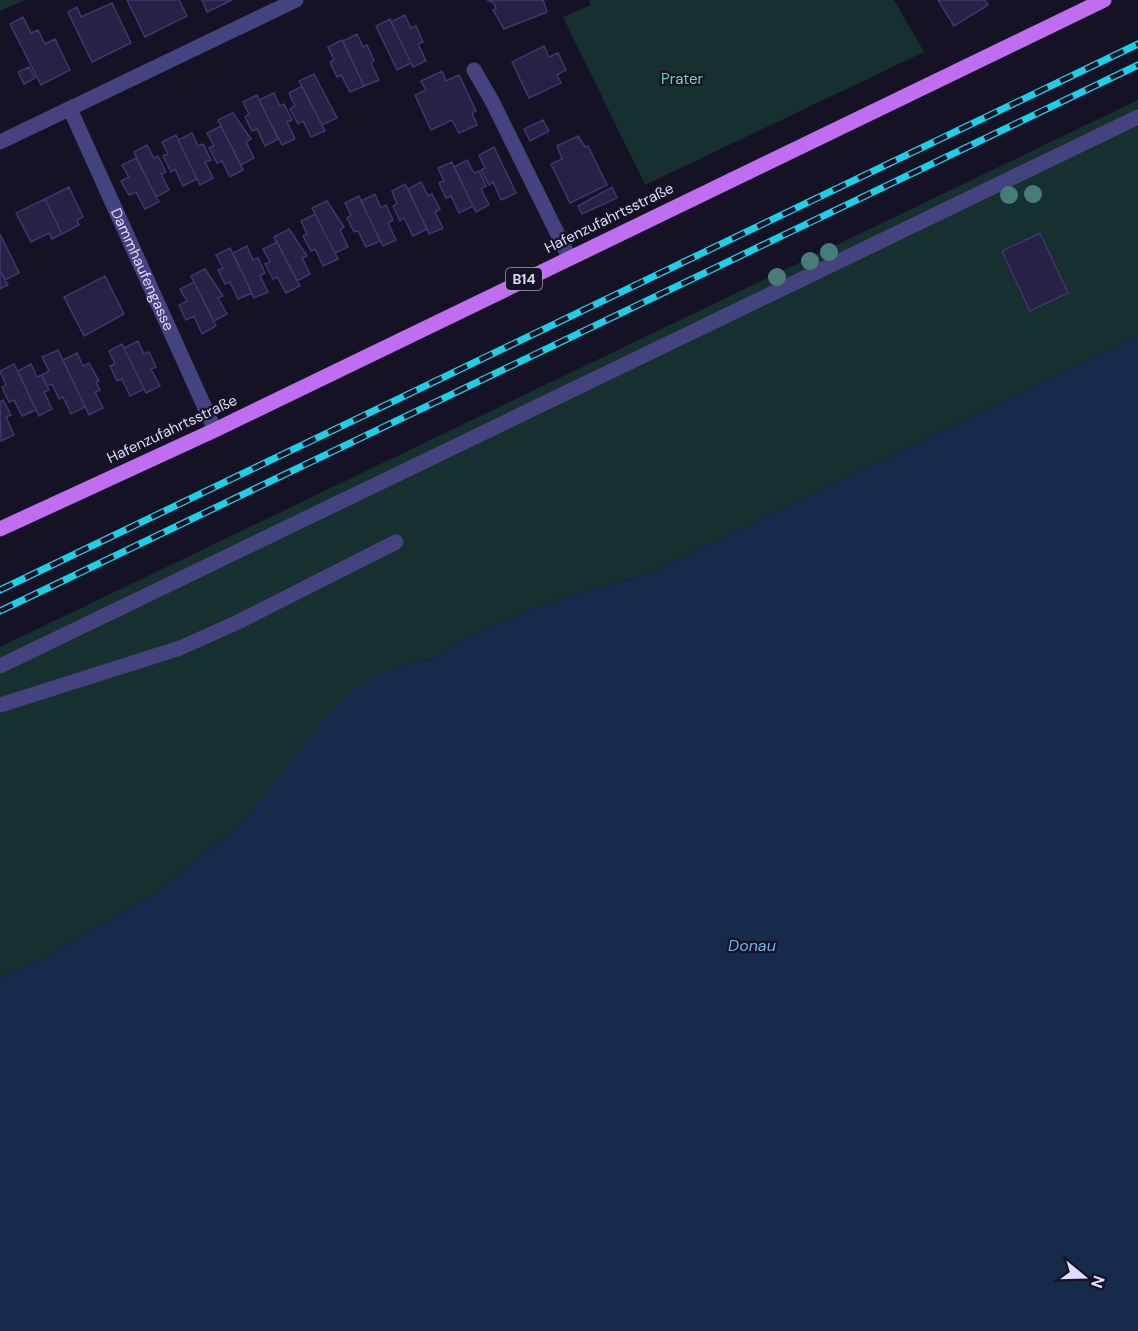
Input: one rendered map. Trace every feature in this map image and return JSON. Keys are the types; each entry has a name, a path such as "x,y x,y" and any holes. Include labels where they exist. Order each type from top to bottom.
{"main road":[{"name":"Hafenzufahrtsstraße","path":"0,529 215,430 1104,0"}],"street":[{"path":"0,142 296,0"},
{"path":"474,70 500,116 569,257"},
{"name":"Dammhaufengasse","path":"70,109 215,430"},
{"path":"0,666 1138,117"},
{"path":"0,705 180,648 236,623 396,542"}],"green space":[{"path":"0,0 25,0 0,11"},
{"name":"Prater","path":"589,0 894,0 924,52 645,185 563,17 591,5"},
{"path":"1138,100 1138,336 652,572 544,604 469,636 436,657 395,668 329,714 244,821 151,896 51,954 0,978 0,647"}],"water":[{"name":"Donau","path":"1138,336 1138,1331 0,1331 0,978 51,954 151,896 244,821 329,713 360,684 395,668 436,657 469,636 544,604 652,572"}],"building":[{"path":"127,0 179,0 187,16 145,37"},
{"path":"202,0 232,0 207,12"},
{"path":"487,0 543,0 547,12 504,29 493,10 496,9 494,3"},
{"path":"938,0 985,0 988,5 954,26"},
{"path":"112,3 131,43 92,62 68,12 77,7 81,17"},
{"path":"405,15 411,28 416,26 423,42 418,44 426,61 413,67 391,22"},
{"path":"23,17 31,33 38,30 45,44 55,39 70,70 41,85 10,24"},
{"path":"390,19 411,63 397,70 376,26"},
{"path":"357,34 363,47 367,45 374,61 371,63 379,80 364,86 343,41"},
{"path":"342,40 364,86 350,92 341,75 337,77 330,62 334,60 328,47"},
{"path":"544,46 549,57 558,53 566,70 557,75 561,83 529,98 512,62"},
{"path":"29,67 35,78 24,84 18,72"},
{"path":"442,71 446,81 459,75 476,111 472,113 477,125 459,133 452,120 431,130 415,95 426,90 421,81"},
{"path":"314,74 337,118 322,125 299,81"},
{"path":"302,86 325,131 311,137 303,121 298,124 290,109 295,106 289,93"},
{"path":"274,93 280,106 284,104 292,120 287,122 295,139 282,145 259,100"},
{"path":"257,95 278,139 265,146 257,129 252,131 245,117 249,114 243,102"},
{"path":"233,113 251,139 246,142 254,158 241,165 218,120"},
{"path":"543,120 549,131 530,141 524,129"},
{"path":"221,126 243,170 230,177 222,161 217,163 209,148 214,146 207,133"},
{"path":"192,133 198,146 203,144 211,160 205,162 213,178 200,185 178,140"},
{"path":"176,135 197,179 183,186 175,169 171,172 163,156 168,154 162,142"},
{"path":"578,136 585,147 588,146 607,185 570,203 551,164 562,159 557,146"},
{"path":"147,145 154,158 158,156 166,172 161,174 169,190 156,197 134,152"},
{"path":"494,147 516,193 501,200 493,182 489,185 481,170 485,168 479,155"},
{"path":"136,158 159,202 145,209 136,192 129,195 121,181 129,177 122,165"},
{"path":"467,160 474,173 479,171 486,186 481,189 489,205 476,212 454,167"},
{"path":"452,162 473,206 459,213 451,196 446,198 439,183 444,181 438,168"},
{"path":"421,182 428,196 432,194 440,209 435,212 443,228 429,234 408,189"},
{"path":"405,184 427,229 413,236 404,218 400,221 393,206 397,204 392,191"},
{"path":"69,187 83,217 77,220 79,225 62,234 45,199"},
{"path":"612,187 617,198 582,214 578,206"},
{"path":"375,194 381,208 386,205 393,220 388,223 396,240 383,246 361,201"},
{"path":"359,196 380,241 366,247 358,231 354,232 347,218 351,215 345,203"},
{"path":"45,199 62,234 52,239 49,233 31,242 16,213"},
{"path":"327,201 344,227 340,230 348,247 335,253 312,208"},
{"path":"315,214 338,259 323,266 315,249 311,251 303,236 307,234 301,221"},
{"path":"289,229 307,256 302,258 310,274 297,281 274,237"},
{"path":"1040,233 1068,293 1030,311 1002,251"},
{"path":"0,234 19,273 5,280 0,270"},
{"path":"277,242 300,286 286,293 277,277 273,279 265,264 270,262 263,249"},
{"path":"247,246 253,260 258,258 265,273 260,276 268,292 254,298 233,253"},
{"path":"230,248 252,293 238,299 230,282 225,284 218,270 223,268 216,255"},
{"path":"205,269 223,296 218,298 227,314 214,321 191,276"},
{"path":"0,270 8,285 0,289"},
{"path":"105,276 124,314 84,336 64,297"},
{"path":"194,282 216,326 202,334 194,316 186,320 179,305 187,301 180,289"},
{"path":"138,341 144,354 149,352 156,367 151,369 160,386 146,393 124,348"},
{"path":"122,344 144,389 130,396 122,379 117,381 110,366 115,364 109,351"},
{"path":"58,350 85,407 71,414 63,397 59,399 52,384 47,386 42,375 49,371 42,357"},
{"path":"77,353 83,366 89,363 99,381 96,382 100,390 95,392 103,408 89,415 63,360"},
{"path":"14,364 36,410 22,416 14,400 9,402 2,387 6,385 0,371"},
{"path":"31,364 37,377 42,375 49,390 44,392 52,409 39,416 18,371"},
{"path":"3,400 11,415 6,417 14,435 1,441 0,402"}],"railway":[{"path":"0,590 1138,44"},
{"path":"0,611 1138,65"}]}
